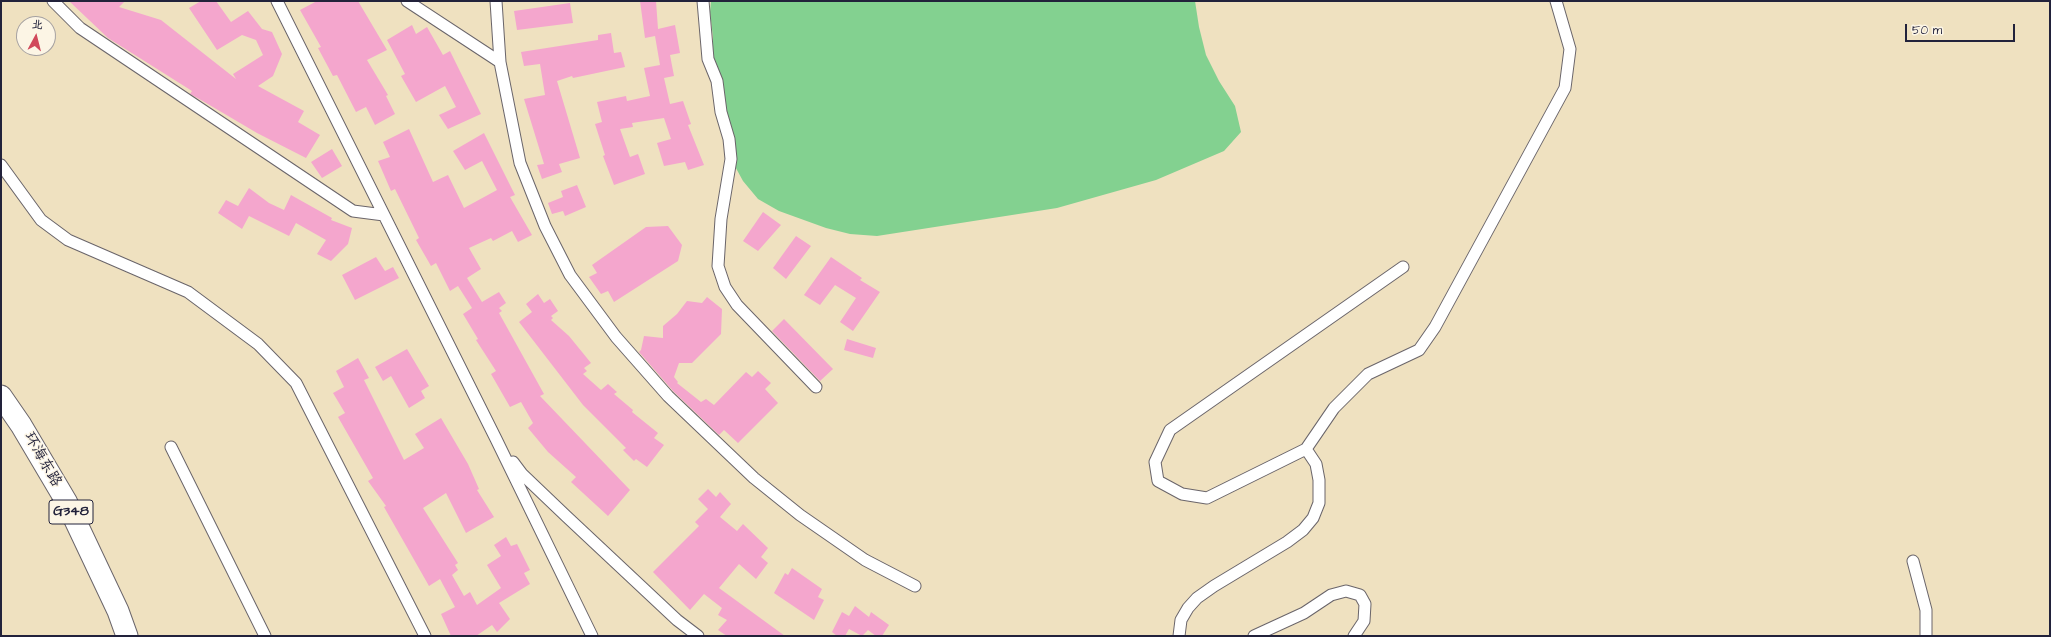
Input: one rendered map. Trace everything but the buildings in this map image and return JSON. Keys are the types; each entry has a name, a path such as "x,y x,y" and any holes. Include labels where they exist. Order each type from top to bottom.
{"highway":[{"name":"环海东路","path":"1,396 21,425 66,501 118,611 127,636"}],"street":[{"path":"53,1 80,28 354,211 384,215"},
{"path":"277,1 496,439 592,636"},
{"path":"407,1 500,62"},
{"path":"496,1 500,62 520,163 545,226 570,275 616,337 668,396 754,478 800,515 865,560 915,586"},
{"path":"703,1 708,59 716,81 721,112 729,139 731,159 721,218 718,266 725,287 737,305 816,387"},
{"path":"1403,267 1170,430 1155,462 1158,481 1182,494 1207,498 1306,449 1334,408 1368,374 1419,350 1434,327 1565,88 1570,49 1556,1"},
{"path":"1,165 41,220 68,240 188,292 258,344 296,383 425,636"},
{"path":"496,439 522,474 677,620 698,636"},
{"path":"171,447 265,636"},
{"path":"1179,636 1181,620 1188,608 1198,598 1214,586 1287,542 1303,530 1313,518 1319,503 1319,480 1316,464 1306,449"},
{"path":"1913,562 1926,610 1926,636"},
{"path":"1254,636 1304,613 1331,596 1346,591 1360,595 1365,604 1364,622 1354,636"}],"green space":[{"path":"711,1 1195,1 1199,27 1206,55 1219,81 1235,106 1241,132 1224,151 1156,180 1057,208 877,236 850,234 826,228 779,211 758,199 743,181 731,159 712,88 713,37 710,12"}]}
